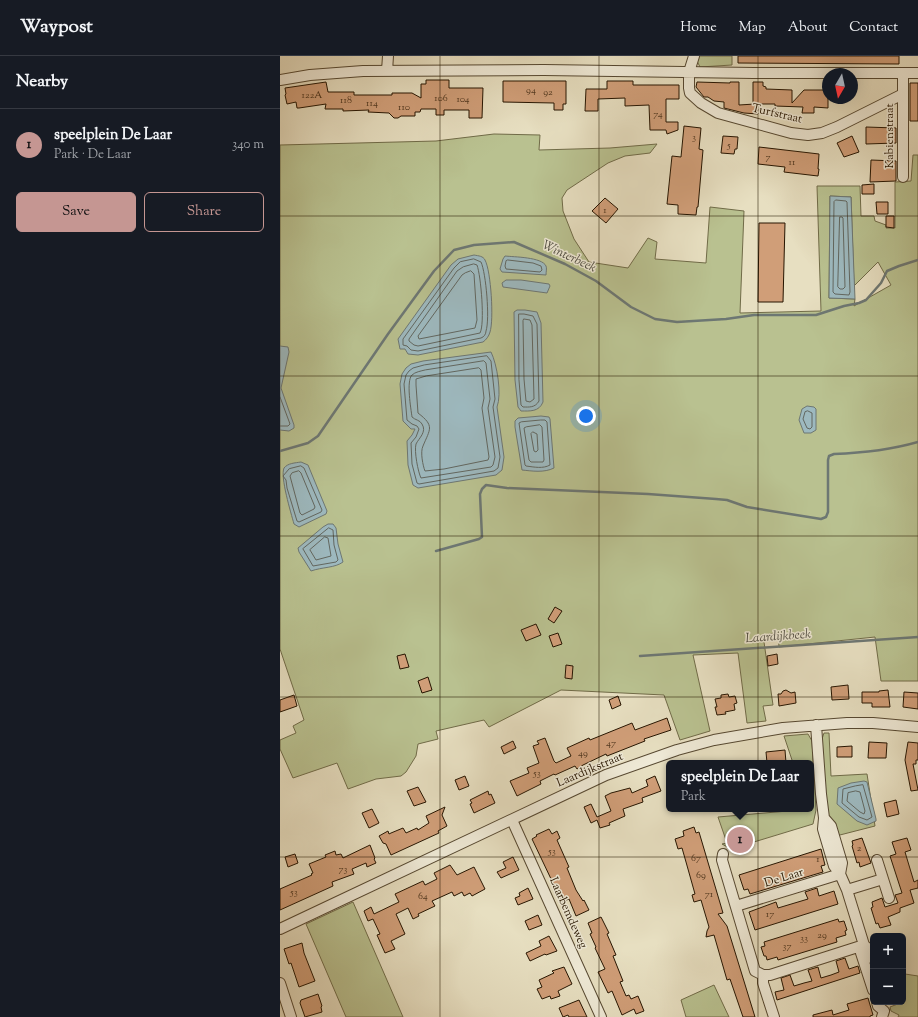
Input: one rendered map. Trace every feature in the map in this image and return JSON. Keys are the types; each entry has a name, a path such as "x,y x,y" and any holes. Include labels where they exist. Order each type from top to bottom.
{"street":[{"path":"387,71 388,56"},
{"path":"689,72 694,56"},
{"path":"280,80 339,72 387,71 544,70 918,73"},
{"name":"Turfstraat","path":"689,72 690,93 701,103 718,113 797,134 808,135 822,133 903,94"},
{"path":"903,73 903,94"},
{"name":"Kabienstraat","path":"903,94 903,178"},
{"name":"Laardijkstraat","path":"280,929 606,775 677,750 714,740 749,733 816,725 873,723 918,727"},
{"path":"816,725 820,794 824,818 823,829 834,866 840,874 847,890 864,945 870,950"},
{"name":"Laarbemdeweg","path":"512,820 601,1017"},
{"path":"723,854 722,860 755,970 763,975 770,975 864,945"},
{"path":"877,860 889,898"},
{"name":"De Laar","path":"736,906 840,874"},
{"path":"847,890 883,879"},
{"name":"Laardijkstraat","path":"280,922 295,921"},
{"path":"864,945 861,953 870,981"},
{"path":"763,975 763,983 774,1017"},
{"path":"280,983 292,1017"}],"green space":[{"path":"698,56 732,56 732,65 700,67 697,61"},
{"path":"494,134 540,135 539,150 610,148 657,144 650,153 625,156 608,163 567,190 562,198 563,211 574,239 589,262 628,268 648,238 657,242 655,259 706,263 710,207 744,211 740,313 821,311 817,186 860,186 861,216 874,216 875,221 886,225 886,228 895,228 895,182 911,181 913,155 918,155 918,681 881,681 875,637 779,647 778,633 763,635 773,705 763,706 766,721 747,723 738,653 693,655 710,731 680,740 664,695 561,690 489,727 484,720 436,731 438,739 418,744 416,756 406,772 401,776 376,779 348,789 337,763 293,778 280,749 280,740 296,733 293,726 304,720 280,649 280,145 436,141","holes":["830,196 851,197 854,286 878,262 891,285 854,306 855,299 829,298"]},
{"path":"824,733 829,733 831,776 867,774 875,826 836,836 828,817 826,805 822,739"},
{"path":"808,734 812,741 813,760 792,760 784,736"},
{"path":"814,776 816,810 813,824 731,849 722,844 727,843 718,817 776,812 814,812"},
{"path":"353,902 403,1017 346,1017 306,924"},
{"path":"906,974 918,976 918,1017 898,1017 899,1015 891,1011 890,1007 895,1005 906,1005"},
{"path":"714,985 729,1017 686,1017 681,1000"}],"water":[{"path":"830,196 851,197 855,299 829,298"},
{"path":"474,255 481,256 484,259 489,274 492,317 490,332 486,339 483,342 418,355 408,354 405,349 400,349 398,339 451,265 458,259"},
{"path":"505,256 534,259 539,261 546,266 546,275 502,272 500,269"},
{"path":"506,280 521,280 549,284 550,286 547,293 503,287 502,283"},
{"path":"517,310 537,312 541,323 543,402 539,408 531,411 521,411 518,407 515,380 514,312"},
{"path":"280,346 288,347 289,352 281,388 294,425 294,428 289,431 280,430"},
{"path":"491,352 497,371 499,387 497,407 504,457 502,470 496,475 418,488 413,485 408,465 407,441 415,429 411,429 403,421 400,384 402,374 411,364 423,361"},
{"path":"807,406 814,407 816,409 816,430 811,433 804,433 799,420 802,409"},
{"path":"541,416 549,417 550,419 554,468 542,471 522,470 515,421 518,418"},
{"path":"301,462 308,465 327,511 326,514 299,527 294,524 286,495 283,473 284,468 288,465"},
{"path":"328,524 333,524 336,528 338,544 343,562 311,571 298,548"},
{"path":"867,782 876,819 876,821 867,825 857,821 837,804 838,788 851,783"}],"building":[{"path":"738,56 899,56 899,64 738,63"},
{"path":"426,80 449,80 449,88 483,88 482,118 469,118 469,110 444,110 444,115 436,115 436,109 421,109 420,112 415,112 415,116 401,116 394,118 389,113 368,112 369,110 343,111 343,109 325,109 326,104 297,108 296,102 287,104 285,95 285,88 326,82 328,92 354,92 354,95 392,95 392,93 412,93 421,98 421,84 426,84"},
{"path":"503,81 566,81 566,104 563,104 563,110 554,110 554,103 503,102"},
{"path":"607,81 633,81 633,85 679,85 679,99 666,99 666,122 678,122 678,130 667,134 666,130 650,130 649,105 625,106 625,98 598,99 598,111 585,111 586,89 607,89"},
{"path":"697,82 739,82 739,105 755,104 753,104 753,82 763,82 763,86 766,87 766,89 792,90 792,103 804,90 822,90 822,104 828,104 828,108 814,107 814,113 802,113 803,107 758,104 758,114 744,113 724,108 724,102 714,101 708,97 704,97 696,87"},
{"path":"910,83 918,83 918,121 910,121"},
{"path":"684,126 701,128 699,149 703,150 696,215 678,214 678,205 667,204 672,156 681,157"},
{"path":"866,127 896,128 896,143 866,144"},
{"path":"723,136 738,137 737,149 735,149 734,154 721,153"},
{"path":"852,136 859,152 844,157 837,143"},
{"path":"759,147 819,154 818,176 784,172 785,167 758,164"},
{"path":"871,160 896,161 896,181 870,182"},
{"path":"874,184 874,194 862,194 862,185"},
{"path":"605,198 618,209 606,223 592,211"},
{"path":"876,202 888,202 888,214 877,214"},
{"path":"886,216 894,216 894,228 886,227"},
{"path":"759,223 785,223 783,302 758,302"},
{"path":"555,607 562,611 554,623 548,619"},
{"path":"536,624 541,635 526,641 521,630"},
{"path":"558,633 562,644 553,647 549,636"},
{"path":"405,654 409,667 400,669 397,656"},
{"path":"777,654 778,664 768,666 767,656"},
{"path":"566,665 573,666 572,679 565,678"},
{"path":"428,677 432,690 422,693 418,681"},
{"path":"848,685 849,699 832,700 831,687"},
{"path":"786,690 791,693 795,692 796,703 779,706 778,694 781,694"},
{"path":"888,690 890,707 872,707 872,703 862,703 862,692 879,692"},
{"path":"904,692 918,693 918,709 903,707"},
{"path":"728,694 729,697 735,696 737,703 734,704 735,710 725,712 726,714 717,715 715,699 721,698 721,695"},
{"path":"294,695 297,706 280,712 280,700"},
{"path":"618,696 621,705 612,709 609,700"},
{"path":"667,718 671,730 644,739 645,741 607,756 606,754 577,769 575,766 555,775 554,774 540,781 541,784 517,796 510,781 529,773 527,768 539,763 533,746 539,744 537,741 545,738 556,763 571,756 567,748 589,738 590,740 632,723 635,730"},
{"path":"513,741 516,748 504,754 501,747"},
{"path":"869,742 887,743 886,758 868,758"},
{"path":"908,742 918,743 918,760 916,760 916,764 913,764 918,790 911,791 905,760"},
{"path":"852,746 852,757 837,757 837,747"},
{"path":"785,750 786,760 767,760 766,752"},
{"path":"465,776 469,786 459,790 455,780"},
{"path":"655,776 661,791 642,798 643,802 623,809 625,816 609,823 610,825 600,828 597,820 591,823 584,807 591,804 597,817 611,811 605,796 630,788 632,793 648,786 646,780"},
{"path":"418,787 426,802 414,806 407,791"},
{"path":"488,791 495,803 474,813 470,800"},
{"path":"896,800 899,814 887,817 884,803"},
{"path":"445,807 442,815 447,826 438,831 439,833 391,855 386,844 383,843 379,836 388,831 389,834 403,828 406,833 417,828 418,830 429,823 426,816"},
{"path":"372,809 379,823 369,828 362,813"},
{"path":"694,827 696,833 699,832 723,913 718,914 727,926 755,1017 743,1017 730,979 727,980 714,935 706,937 709,927 701,900 694,902 692,895 695,894 682,848 678,849 675,839 684,836 683,831"},
{"path":"549,829 552,834 557,831 560,838 557,840 569,867 567,868 576,890 583,901 584,900 589,910 576,916 569,899 562,902 532,839 537,836 536,835"},
{"path":"862,838 871,863 860,867 859,862 857,863 852,841"},
{"path":"907,838 911,850 905,852 914,882 918,880 918,888 910,890 914,903 900,908 900,912 888,917 891,925 880,928 878,923 876,924 871,908 873,907 872,902 882,898 885,907 898,903 895,895 902,893 890,856 896,854 892,842"},
{"path":"370,845 376,863 367,867 366,863 352,869 354,874 332,882 333,886 280,910 280,889 312,875 311,874 313,873 309,864 326,857 325,855 335,851 336,855 341,854 343,858"},
{"path":"821,849 825,865 821,866 823,872 750,894 748,889 744,890 739,875"},
{"path":"295,854 298,863 288,867 285,857"},
{"path":"513,857 519,870 501,878 497,872 506,868 503,862"},
{"path":"450,865 457,875 474,867 485,889 472,896 470,893 464,896 462,892 454,896 452,892 432,901 435,906 418,914 419,916 413,919 408,908 396,914 405,934 391,941 395,949 385,953 377,935 380,934 373,919 368,921 364,911 371,907 374,914 399,902 395,894 423,881 425,885 437,879 434,873"},
{"path":"528,888 533,899 518,905 515,898 520,896 519,893"},
{"path":"817,888 819,896 834,891 838,904 755,930 749,912 776,902 778,908 808,899 805,892"},
{"path":"538,915 542,925 529,930 525,921"},
{"path":"601,917 609,933 607,934 616,955 613,956 623,981 620,982 626,996 629,995 631,999 638,996 644,1011 636,1014 634,1009 622,1015 612,991 608,993 598,972 605,969 595,948 596,947 590,934 592,933 588,923"},
{"path":"838,919 839,922 844,921 847,930 845,931 846,935 836,938 837,942 778,960 777,957 767,960 766,956 764,956 761,947 765,946 764,942"},
{"path":"549,936 557,951 546,955 545,954 530,961 526,953 541,946 539,941"},
{"path":"302,943 304,953 315,981 299,987 291,963 289,964 284,949"},
{"path":"845,958 849,969 858,966 860,973 777,1000 775,992 784,990 781,978 790,975 794,986 812,981 808,970 818,967 821,978 831,975 839,972 836,961"},
{"path":"564,967 572,984 558,991 560,996 551,999 550,996 542,999 537,989 542,987 539,980 554,973 552,971"},
{"path":"318,994 322,1006 322,1012 305,1017 300,1003 301,1000"},
{"path":"868,998 873,1015 870,1017 813,1017 813,1015 832,1010 833,1015 849,1010 847,1004"},
{"path":"579,1000 587,1017 569,1017 568,1015 563,1017 559,1008"}],"waterway":[{"name":"Winterbeek","path":"280,451 308,443 318,436 388,334 434,271 454,250 474,245 514,242 565,264 596,281 631,307 655,319 677,322 726,319 754,315 816,315 866,300 881,283 887,271 918,260"},
{"path":"436,551 482,537 480,494 486,485 507,488 648,494 727,500 747,507 821,519 826,517 828,512 829,456 834,454 887,449 918,442"},
{"name":"Laardijkbeek","path":"640,656 918,637"}],"place":[{"name":"speelplein De Laar","path":"740,840"}]}
